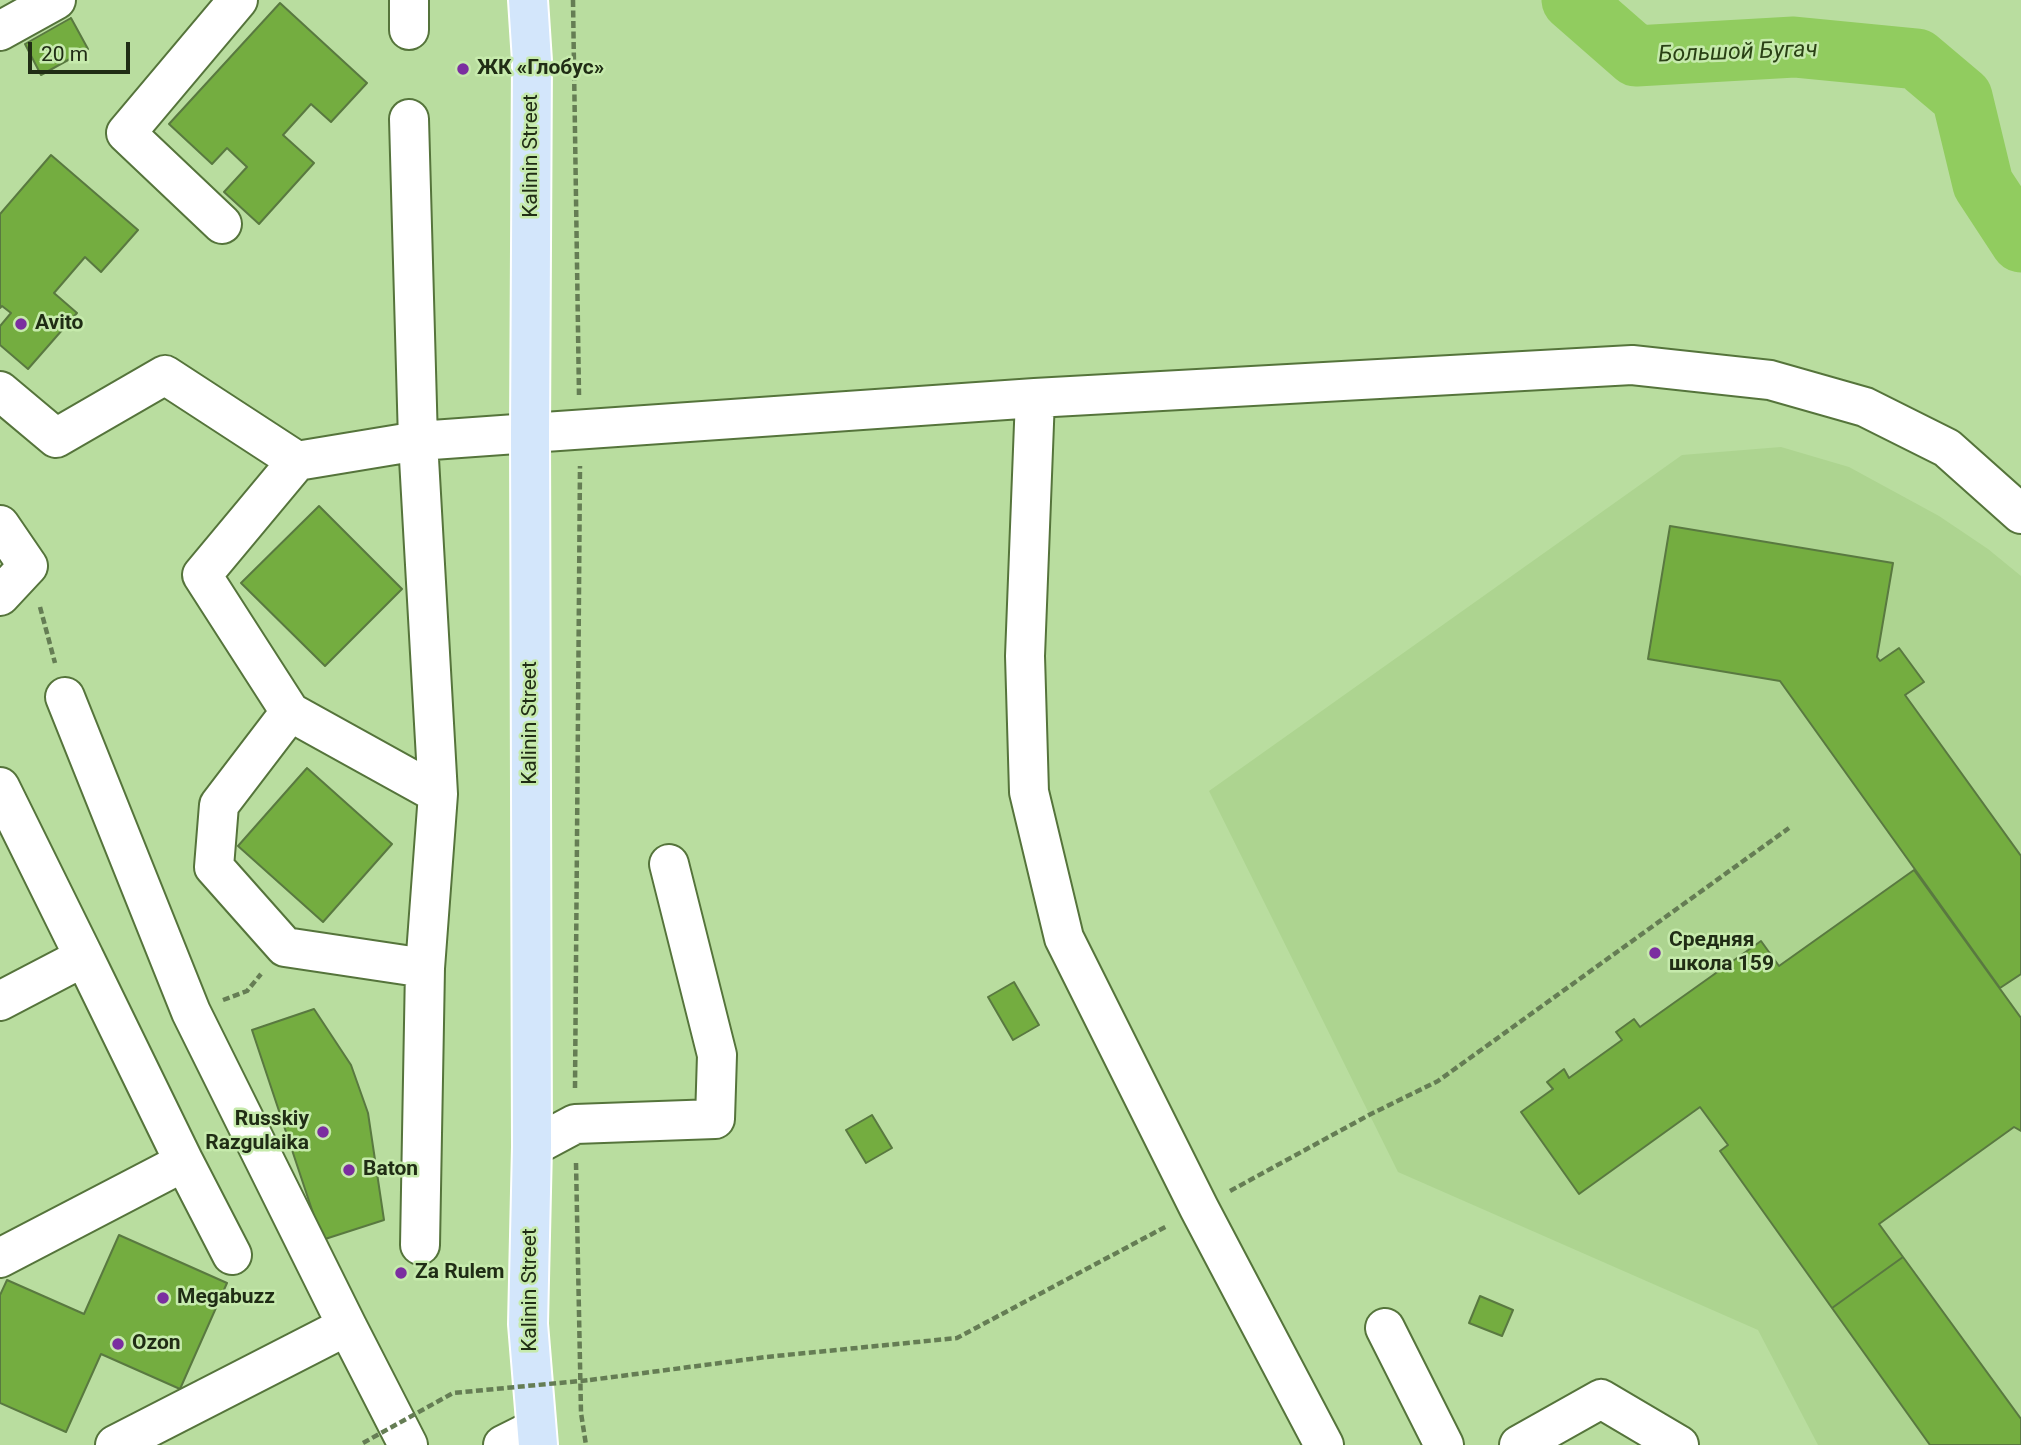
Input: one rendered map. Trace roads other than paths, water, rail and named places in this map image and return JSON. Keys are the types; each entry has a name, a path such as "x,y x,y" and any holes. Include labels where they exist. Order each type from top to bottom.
{"main road":[{"name":"Kalinin Street","path":"525,1440 532,1147 532,61 528,0"}],"lane":[{"path":"0,31 56,0"},
{"path":"222,224 125,133 238,0"},
{"path":"409,119 418,441 438,794 425,968 420,1245"},
{"path":"438,794 290,712 202,575 297,461 418,441 1035,398 1632,365 1770,380 1865,407 1947,448 2021,514"},
{"path":"0,391 56,438 165,375 297,461"},
{"path":"1035,398 1025,656 1029,792 1064,938 1199,1208 1324,1445"},
{"path":"0,525 14,573 0,596"},
{"path":"65,697 191,1012 346,1326 408,1445"},
{"path":"290,712 219,805 214,867 285,947 425,968"},
{"path":"0,787 232,1255"},
{"path":"532,1147 575,1124 715,1119 718,1055 669,864"},
{"path":"0,1001 84,957"},
{"path":"0,1258 184,1162"},
{"path":"115,1445 346,1326"},
{"path":"1385,1328 1444,1445"},
{"path":"1519,1445 1601,1399 1679,1445"}],"waterway":[{"name":"Большой Бугач","path":"1572,0 1636,56 1794,47 1917,59 1962,97 1983,184 2021,242"}],"place":[{"name":"ЖК «Глобус»","path":"463,69"},
{"name":"Avito","path":"21,324"},
{"name":"Средняя школа 159","path":"1655,953"},
{"name":"Russkiy Razgulaika","path":"323,1132"},
{"name":"Baton","path":"349,1170"},
{"name":"Za Rulem","path":"401,1273"},
{"name":"Megabuzz","path":"163,1298"},
{"name":"Ozon","path":"118,1344"}]}
